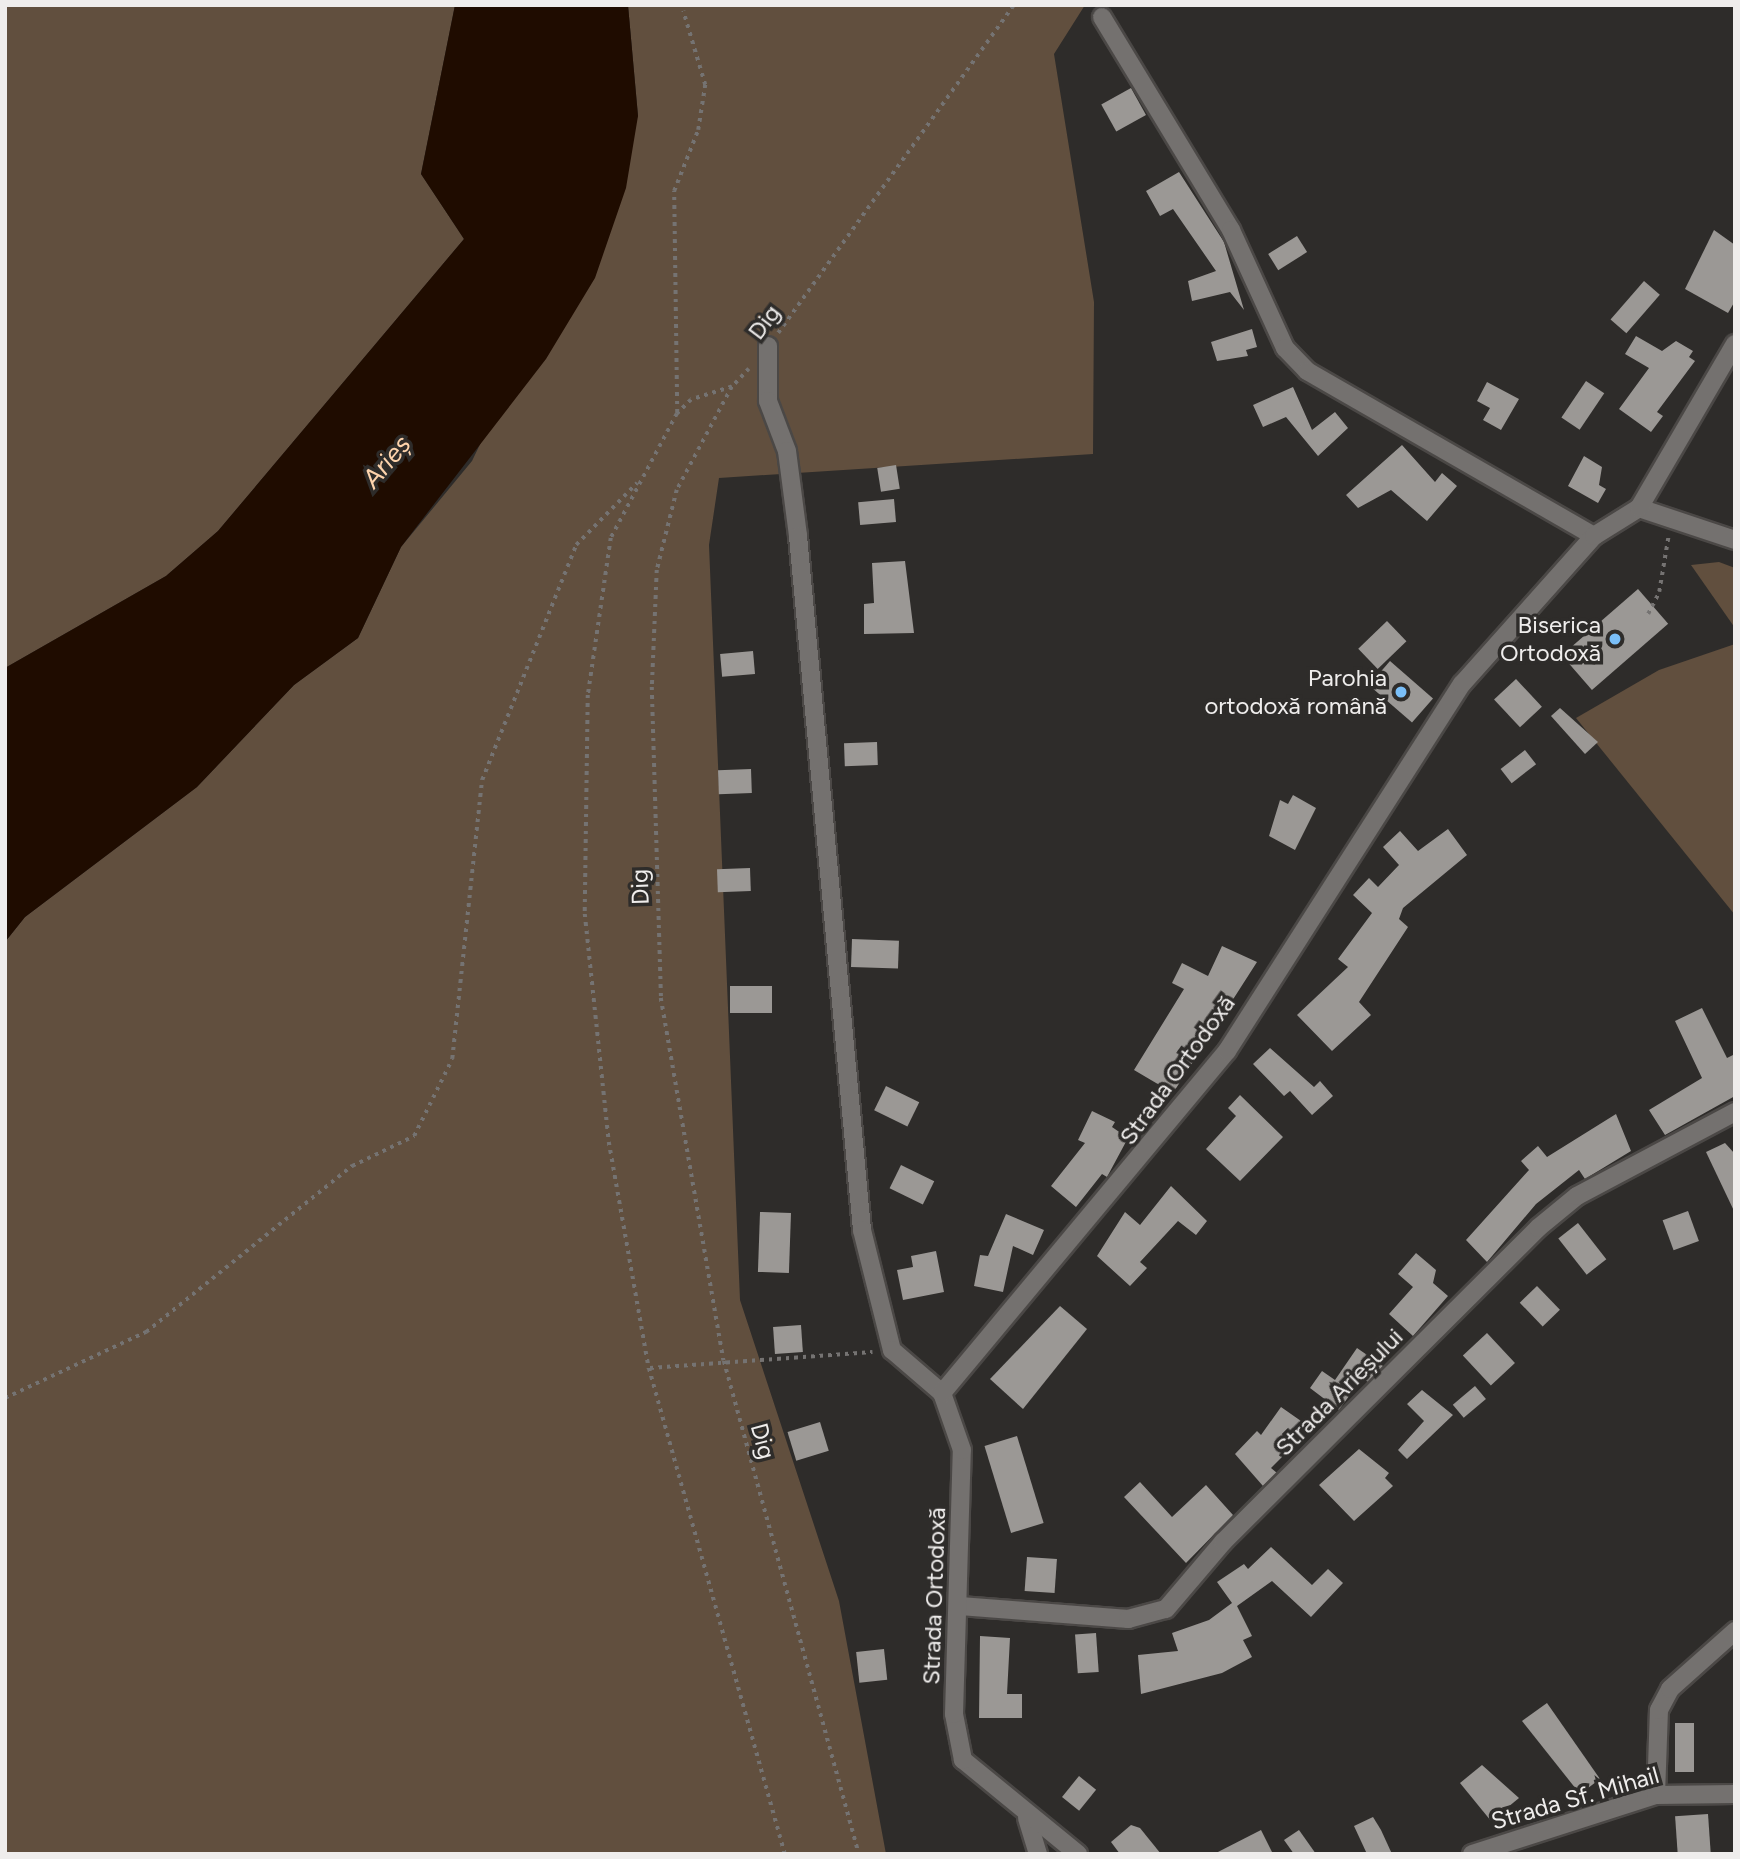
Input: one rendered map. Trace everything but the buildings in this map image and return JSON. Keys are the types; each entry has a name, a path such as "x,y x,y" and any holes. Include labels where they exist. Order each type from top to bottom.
{"street":[{"path":"1102,17 1231,230 1285,348 1307,371 1594,536"},
{"name":"Strada Ortodoxă","path":"1078,1854 1027,1818 963,1760 954,1714 960,1605 962,1450 942,1393 1177,1119 1227,1051 1462,684 1594,536 1639,508 1735,344"},
{"path":"768,346 768,401 787,451 798,537 862,1230 892,1350 942,1393"},
{"path":"1639,508 1735,540"},
{"name":"Strada Arieșului","path":"960,1605 1128,1619 1166,1609 1223,1542 1538,1228 1577,1196 1735,1112"},
{"path":"1656,1795 1659,1710 1670,1689 1735,1632"},
{"name":"Strada Sf. Mihail","path":"1472,1854 1656,1795 1735,1794"},
{"path":"1027,1818 1038,1854"}],"path":[{"name":"Dig","path":"859,1854 723,1361 661,998 652,687 657,570 677,490 732,387 768,346 1014,5"},
{"path":"677,414 674,191 698,130 705,85 683,11"},
{"path":"732,387 691,400 677,414 638,482 604,568 588,695 585,914 609,1142 649,1368 785,1854"},
{"path":"5,1398 146,1332 352,1166 414,1136 452,1059 482,780 576,545 638,482"},
{"path":"1648,614 1659,592 1671,518"},
{"path":"649,1368 892,1350"}],"shaded area":[{"path":"5,5 455,5 421,174 464,239 218,531 166,576 5,668"},
{"path":"628,5 1085,5 1054,54 1094,302 1093,454 719,478 709,545 740,1300 839,1601 886,1854 5,1854 5,942 25,917 197,787 294,685 358,638 401,547 472,461 638,116"},
{"path":"1719,562 1735,568 1735,628 1691,565"},
{"path":"1735,644 1735,915 1576,718 1659,670"}],"water":[{"name":"Arieș","path":"455,5 628,5 638,116 626,188 595,278 546,359 401,547 358,638 294,685 197,787 25,917 5,942 5,668 166,576 218,531 464,239 421,174"}],"place":[{"name":"Biserica Ortodoxă","path":"1615,639"},
{"name":"Parohia ortodoxă română","path":"1401,692"}]}
